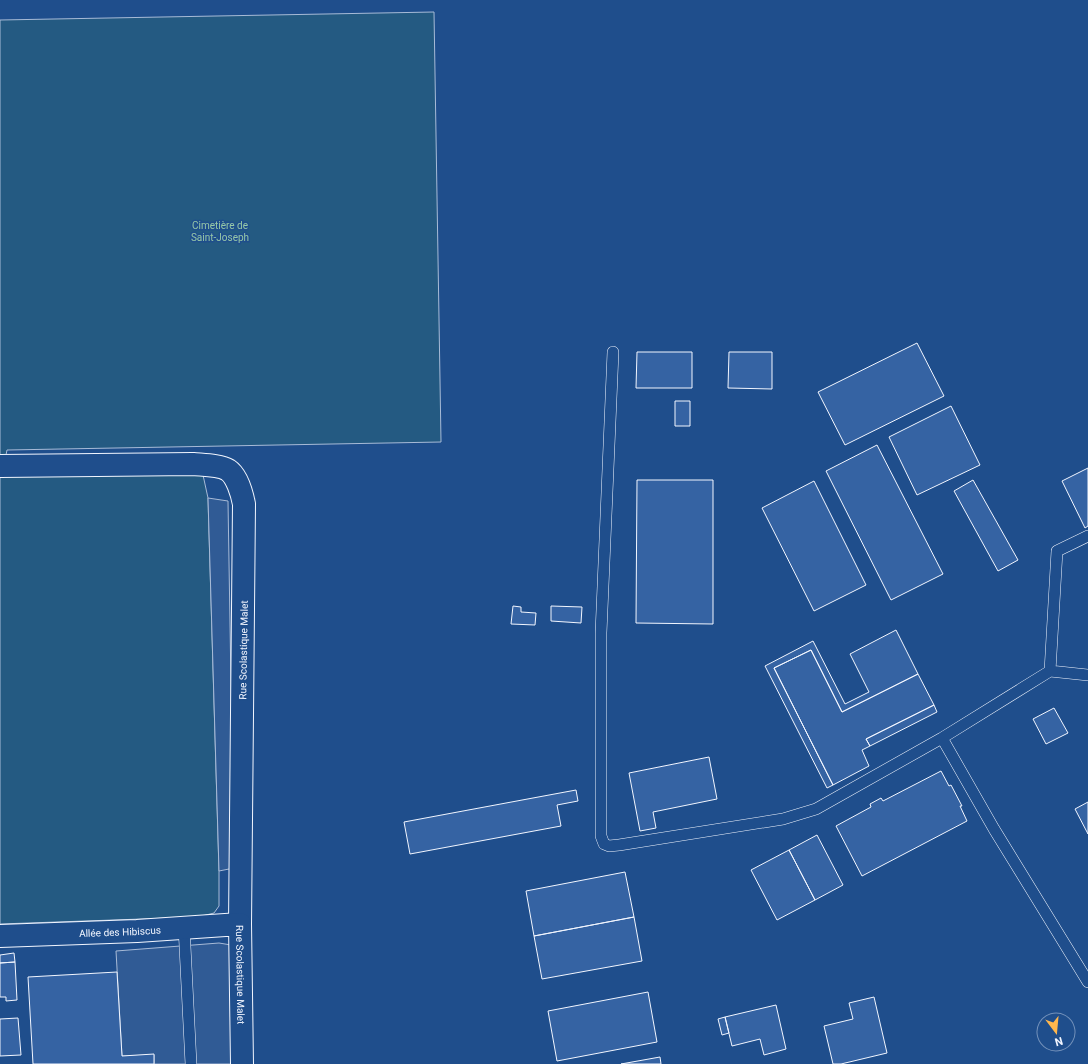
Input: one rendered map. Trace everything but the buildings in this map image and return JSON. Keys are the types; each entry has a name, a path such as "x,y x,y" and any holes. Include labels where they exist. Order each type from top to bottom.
{"street":[{"name":"Rue Scolastique Malet","path":"0,466 193,464 212,466 228,470 238,484 244,504 240,924 242,1064"},
{"name":"Allée des Hibiscus","path":"0,936 240,924"}],"lane":[{"path":"613,352 601,633 601,836 604,844 609,846 619,845 783,819 816,809 942,738 1050,671 1088,675"},
{"path":"1050,671 1057,551 1088,536"},
{"path":"942,738 994,829 1088,982"},
{"path":"184,927 191,1064"}],"green space":[{"name":"Cimetière de Saint-Joseph","path":"434,12 441,442 7,450 6,455 0,456 0,20"},
{"path":"203,475 208,498 219,906 214,913 198,917 0,924 0,476"}],"shaded area":[{"path":"208,498 228,501 234,868 219,871"},
{"path":"219,943 231,945 237,1064 154,1064 154,1055 122,1056 116,951"}]}
